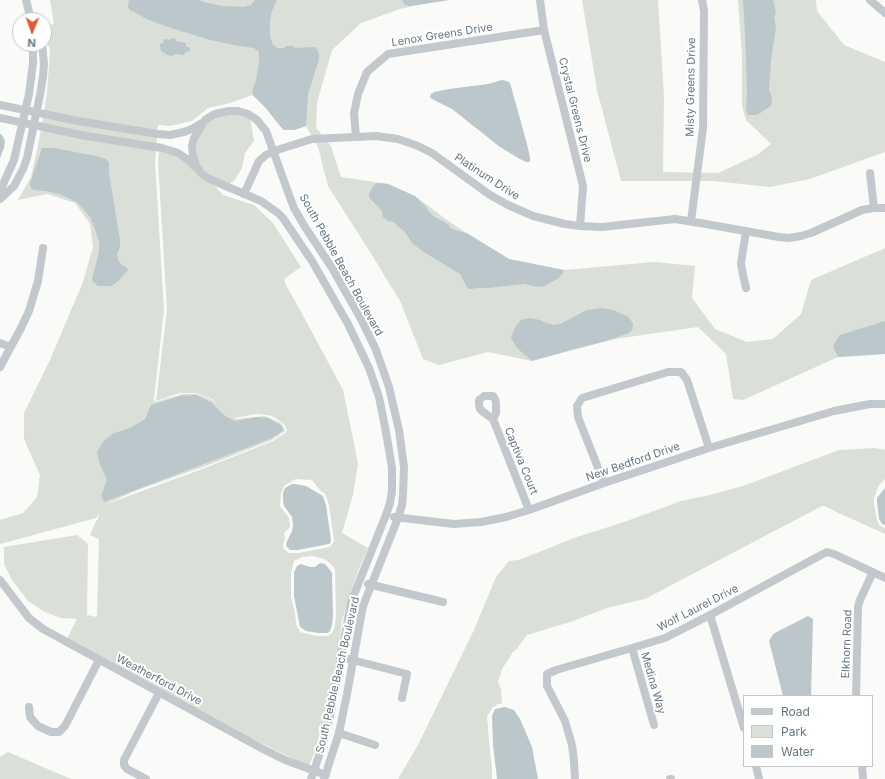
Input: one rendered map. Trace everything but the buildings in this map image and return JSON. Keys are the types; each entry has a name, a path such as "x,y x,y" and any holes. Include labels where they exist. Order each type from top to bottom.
{"street":[{"path":"26,0 29,12"},
{"name":"Crystal Greens Drive","path":"540,0 544,30 583,186 580,226"},
{"name":"Misty Greens Drive","path":"691,221 703,128 704,11 702,0"},
{"path":"870,0 885,13"},
{"name":"Lenox Greens Drive","path":"356,137 354,113 358,94 367,72 388,54 544,30"},
{"path":"0,191 16,153 29,94 33,52"},
{"path":"0,199 14,186 27,158 40,95 44,64 43,52"},
{"name":"South Pebble Beach Boulevard","path":"0,105 98,125 164,135 189,130 215,114 223,111 234,111 248,114 264,127 269,137 294,208 332,268 361,319 376,350 389,387 399,430 404,467 403,494 398,518 363,606 339,732 325,777"},
{"name":"South Pebble Beach Boulevard","path":"0,118 81,135 173,151 182,156 211,180 266,204 283,218 312,261 348,324 369,368 379,397 386,432 392,468 392,490 386,515 351,602 331,712 324,740 311,779"},
{"path":"200,172 193,157 192,146 196,134 205,120"},
{"name":"Platinum Drive","path":"244,194 259,162 266,155 274,151 312,139 376,136 389,137 412,143 432,153 490,195 514,209 546,220 565,224 580,226 608,226 670,219 691,221 785,238 797,237 811,233 858,212 874,208 885,208"},
{"path":"12,164 23,169"},
{"path":"870,173 874,208"},
{"path":"746,231 741,263 746,288"},
{"path":"0,367 23,324 32,301 38,281 43,248"},
{"path":"312,261 323,255"},
{"path":"0,343 11,347"},
{"path":"604,483 578,417 577,406 582,398 668,372 681,372 687,380 709,448"},
{"name":"New Bedford Drive","path":"386,515 398,518 454,524 481,522 506,517 709,448 834,411 870,404 885,404"},
{"name":"Captiva Court","path":"493,420 529,510"},
{"name":"Wolf Laurel Drive","path":"575,779 574,761 570,739 565,721 547,686 547,674 665,638 827,552 885,578"},
{"name":"Elkhorn Road","path":"856,695 858,608 860,600 873,572"},
{"path":"360,581 443,602"},
{"name":"Weatherford Drive","path":"2,585 29,618 43,629 263,749 325,777"},
{"path":"710,615 743,725"},
{"name":"Medina Way","path":"632,648 654,725"},
{"path":"341,657 407,674 402,698"},
{"path":"29,707 30,717 38,726 51,732 59,732 65,726 99,660"},
{"path":"146,779 127,769 124,765 124,760 159,693"},
{"path":"339,732 375,745"},
{"path":"756,767 760,779"},
{"path":"862,767 863,779"}],"green space":[{"path":"50,0 449,0 400,9 361,23 332,50 317,103 316,128 331,146 341,177 388,184 415,196 451,223 509,259 564,270 654,262 695,266 692,298 715,329 747,342 773,339 801,314 811,280 885,248 885,354 838,357 743,400 733,399 726,354 698,327 615,339 532,361 488,352 439,365 423,359 400,301 328,186 318,147 306,126 294,130 284,130 265,107 252,95 230,103 208,108 192,121 170,126 158,125 155,162 164,310 154,399 155,402 183,394 197,394 212,400 217,404 212,399 196,393 180,393 156,401 167,310 158,162 159,151 181,159 203,180 215,186 223,195 254,205 273,223 301,267 284,279 286,285 343,390 358,464 353,495 342,533 368,548 358,571 342,620 337,662 324,722 309,765 302,763 247,736 67,639 77,619 61,618 45,612 28,601 12,580 4,564 4,547 77,535 88,544 87,615 97,617 99,539 90,535 98,519 99,513 96,518 0,544 0,520 23,513 37,497 40,475 24,439 24,413 50,360 83,282 93,247 90,224 75,203 47,194 18,200 31,177 39,141 47,93 50,52 52,52 52,24 54,24","holes":["257,414 268,415 284,424 287,430 273,441 104,505 135,491 211,464 272,440 285,431 281,423 265,416 234,418","296,479 312,480 325,494 329,505 334,541 330,547 298,553 289,553 284,549 284,533 290,525 289,518 280,506 281,493 284,486","313,556 325,559 335,568 335,626 332,633 328,636 317,636 300,632 296,624 291,597 291,573 294,561 302,557"]},
{"path":"582,0 658,0 664,96 663,172 718,173 757,155 771,144 746,120 742,106 742,57 738,0 816,0 817,11 844,45 885,62 885,152 810,179 770,187 713,181 621,181 597,90"},
{"path":"224,115 237,115 250,119 254,141 245,153 242,168 234,181 228,184 212,177 202,170 197,160 196,143 207,122"},
{"path":"875,448 885,450 885,479 879,485 874,498 874,504 877,520 880,526 885,528 885,534 825,506 822,506 645,599 610,607 573,621 527,635 513,652 502,669 498,682 501,689 502,704 497,704 493,707 487,717 492,779 398,779 418,745 474,630 496,577 509,561 519,560 574,538 624,522 681,501 746,485 839,450"},
{"path":"8,752 71,779 0,779 0,757"}],"water":[{"path":"129,0 199,0 222,6 244,7 251,5 255,0 277,0 270,20 270,36 273,45 277,48 284,48 286,46 293,46 295,48 314,47 318,51 319,59 308,94 306,126 294,130 284,130 253,95 252,91 256,81 259,61 259,52 254,48 210,40 149,20 130,10 128,7"},
{"path":"402,0 449,0 410,6 405,5"},
{"path":"743,0 773,0 776,14 774,17 776,27 771,60 769,90 772,97 771,106 757,115 748,115 746,110 747,90"},
{"path":"172,38 176,41 186,43 186,46 190,48 190,51 185,52 184,55 175,54 172,56 161,51 160,44 163,43 164,39 170,40"},
{"path":"502,80 510,83 527,144 530,157 529,162 520,159 500,147 452,109 430,97 434,92 488,84"},
{"path":"0,134 5,141 0,158"},
{"path":"42,148 54,148 96,156 106,159 109,162 109,173 120,240 120,247 117,254 118,260 128,270 112,286 98,286 92,279 99,252 99,242 90,217 77,202 59,194 34,190 31,188 30,183"},
{"path":"375,184 388,184 415,196 433,216 449,225 450,228 468,234 509,259 564,270 563,273 559,278 545,286 538,287 524,284 468,289 460,274 413,244 404,231 393,222 388,221 383,217 382,211 369,197 372,188"},
{"path":"602,308 613,310 627,316 633,324 632,330 629,333 606,341 532,361 517,348 511,338 514,329 521,320 530,318 554,325 560,324 587,310"},
{"path":"885,321 885,354 838,357 833,346 840,335"},
{"path":"196,395 211,402 225,416 235,421 257,417 268,418 282,426 284,430 272,438 104,502 101,496 107,480 99,462 97,452 103,442 112,434 132,427 145,419 151,405 180,396"},
{"path":"292,484 306,486 323,496 326,505 330,533 331,542 329,544 298,550 290,550 287,547 287,541 293,525 292,517 284,506 283,493 285,488"},
{"path":"885,488 885,525 882,524 879,519 877,498"},
{"path":"320,563 325,564 332,573 333,615 332,625 328,633 306,631 300,627 294,596 294,572 297,566 301,564 315,567"},
{"path":"808,616 813,619 811,695 783,695 769,641 773,634"},
{"path":"505,707 514,710 520,719 532,747 538,779 497,779 493,745 492,716 495,709"}]}
